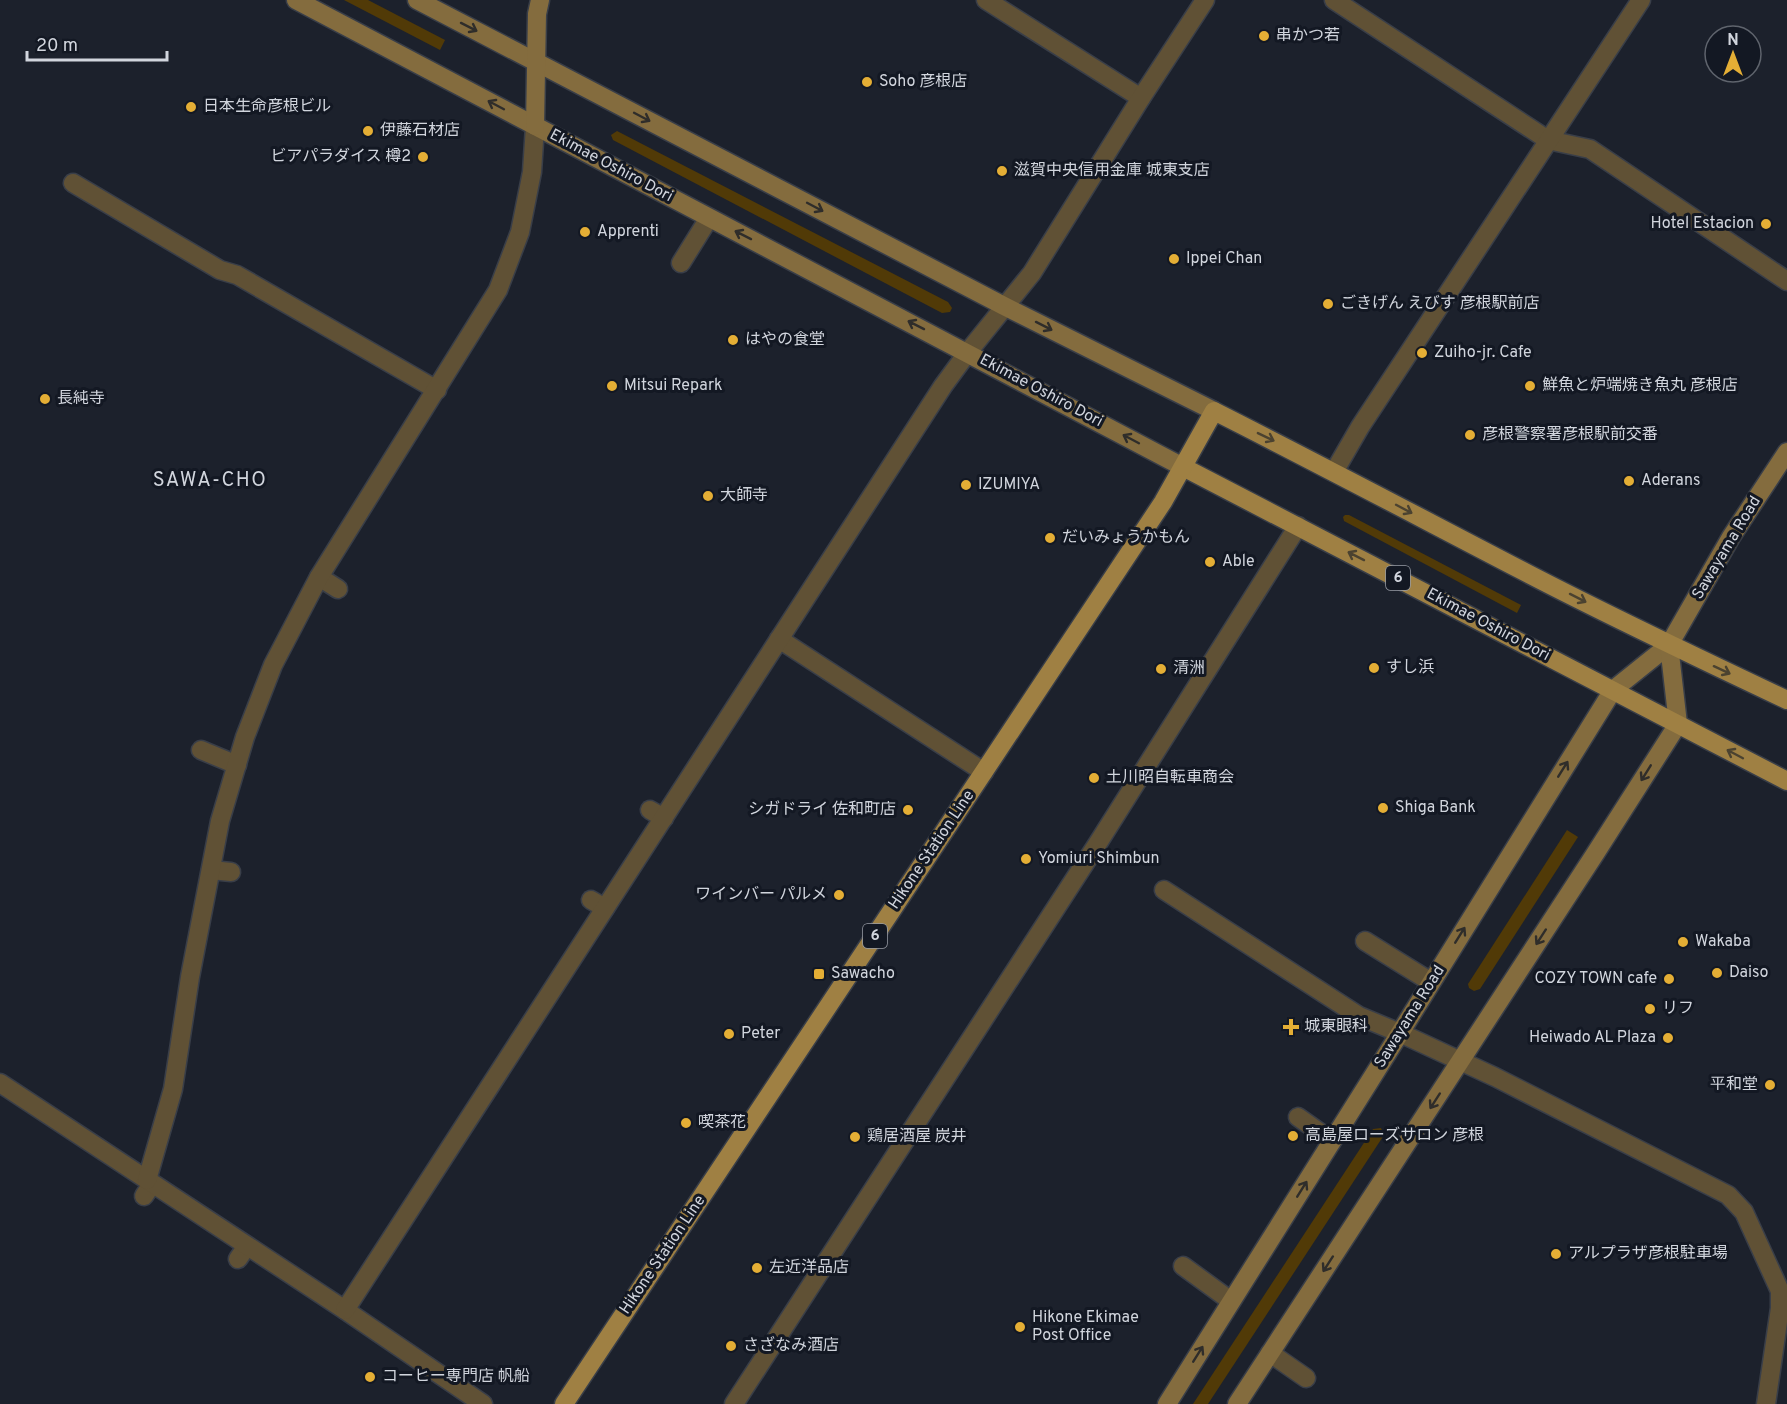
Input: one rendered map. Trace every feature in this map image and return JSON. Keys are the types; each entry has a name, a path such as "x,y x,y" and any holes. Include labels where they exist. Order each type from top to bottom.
{"main road":[{"path":"1214,411 1524,572 1787,700"},
{"name":"Hikone Station Line","path":"564,1404 1163,501 1214,411"},
{"name":"Ekimae Oshiro Dori","path":"1183,466 1787,781"}],"street":[{"name":"Ekimae Oshiro Dori","path":"296,0 1183,466"},
{"path":"417,0 1004,306 1214,411"},
{"path":"148,1187 173,1089 190,977 220,821 245,737 273,665 343,526 437,390 498,290 520,232 532,172 537,14 540,0"},
{"path":"986,0 1141,98"},
{"path":"345,1310 598,904 657,814 779,639 943,386 1032,273 1205,0"},
{"path":"1334,0 1548,140 1590,149 1787,281"},
{"path":"1334,472 1360,427 1641,0"},
{"path":"73,183 137,228 220,270 237,275 437,390"},
{"path":"681,263 709,218"},
{"name":"Sawayama Road","path":"1167,1404 1613,690 1670,645 1722,552 1787,452"},
{"path":"734,1404 1092,853 1298,526"},
{"path":"319,577 338,589"},
{"path":"779,639 984,772"},
{"path":"1237,1404 1678,724 1670,645"},
{"path":"201,750 237,765"},
{"path":"211,870 231,872"},
{"path":"1161,894 1359,1016 1461,1061 1728,1195 1744,1212 1780,1291 1780,1308 1766,1404"},
{"path":"1365,941 1431,982"},
{"path":"0,1083 243,1252 345,1310 483,1404"},
{"path":"1298,1117 1332,1141"},
{"path":"1183,1266 1231,1301"},
{"path":"1270,1353 1306,1378"}],"shaded area":[{"path":"344,0 368,0 445,40 440,50"},
{"path":"617,131 948,302 952,308 950,312 942,313 613,140 611,135"},
{"path":"1345,515 1349,515 1521,605 1517,613 1344,521"},
{"path":"1567,830 1578,837 1480,989 1474,991 1469,988 1468,984"},
{"path":"1381,1128 1384,1135 1208,1404 1193,1404 1373,1129"}],"place":[{"name":"串かつ若","path":"1264,36"},
{"name":"Soho 彦根店","path":"867,82"},
{"name":"日本生命彦根ビル","path":"191,107"},
{"name":"伊藤石材店","path":"368,131"},
{"name":"ビアパラダイス 樽2","path":"423,157"},
{"name":"滋賀中央信用金庫 城東支店","path":"1002,171"},
{"name":"Hotel Estacion","path":"1766,224"},
{"name":"Apprenti","path":"585,232"},
{"name":"Ippei Chan","path":"1174,259"},
{"name":"ごきげん えびす 彦根駅前店","path":"1328,304"},
{"name":"はやの食堂","path":"733,340"},
{"name":"Zuiho-jr. Cafe","path":"1422,353"},
{"name":"Mitsui Repark","path":"612,386"},
{"name":"鮮魚と炉端焼き魚丸 彦根店","path":"1530,386"},
{"name":"長純寺","path":"45,399"},
{"name":"彦根警察署彦根駅前交番","path":"1470,435"},
{"name":"Aderans","path":"1629,481"},
{"name":"IZUMIYA","path":"966,485"},
{"name":"大師寺","path":"708,496"},
{"name":"だいみょうかもん","path":"1050,538"},
{"name":"Able","path":"1210,562"},
{"name":"すし浜","path":"1374,668"},
{"name":"清洲","path":"1161,669"},
{"name":"土川昭自転車商会","path":"1094,778"},
{"name":"Shiga Bank","path":"1383,808"},
{"name":"シガドライ 佐和町店","path":"908,810"},
{"name":"Yomiuri Shimbun","path":"1026,859"},
{"name":"ワインバー パルメ","path":"839,895"},
{"name":"Wakaba","path":"1683,942"},
{"name":"Daiso","path":"1717,973"},
{"name":"Sawacho","path":"819,974"},
{"name":"COZY TOWN cafe","path":"1669,979"},
{"name":"リフ","path":"1650,1009"},
{"name":"城東眼科","path":"1291,1027"},
{"name":"Peter","path":"729,1034"},
{"name":"Heiwado AL Plaza","path":"1668,1038"},
{"name":"平和堂","path":"1770,1085"},
{"name":"喫茶花","path":"686,1123"},
{"name":"高島屋ローズサロン 彦根","path":"1293,1136"},
{"name":"鶏居酒屋 炭井","path":"855,1137"},
{"name":"アルプラザ彦根駐車場","path":"1556,1254"},
{"name":"左近洋品店","path":"757,1268"},
{"name":"Hikone Ekimae Post Office","path":"1020,1327"},
{"name":"さざなみ酒店","path":"731,1346"},
{"name":"コーヒー専門店 帆船","path":"370,1377"}],"district":[{"name":"SAWA-CHO","path":"210,481"}]}
